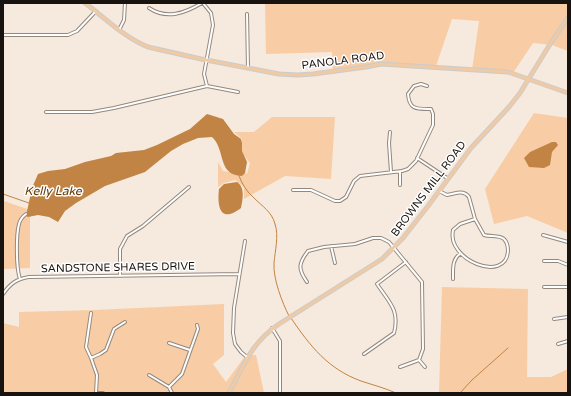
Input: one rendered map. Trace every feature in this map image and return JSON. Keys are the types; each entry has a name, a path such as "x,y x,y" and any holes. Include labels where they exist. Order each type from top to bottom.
{"main road":[{"name":"PANOLA ROAD","path":"85,3 141,45 206,60 279,74 297,75 381,64 508,72 568,93"},
{"name":"BROWNS MILL ROAD","path":"229,393 247,357 259,340 272,328 382,259 394,248 428,206 447,178 471,148 509,107 530,79 552,41 568,18"}],"street":[{"path":"119,30 124,20 125,3"},
{"path":"149,8 160,14 175,14 188,11 202,3 210,13 212,25 204,74 207,86"},
{"path":"3,35 68,35 77,31 96,11"},
{"path":"247,14 248,68"},
{"path":"293,190 311,190 331,199 340,200 346,197 354,181 360,176 400,172 408,169 417,158 433,125 433,114 430,109 418,109 413,107 409,102 408,94 414,86 421,84 427,86"},
{"path":"46,112 92,112 207,86 238,92"},
{"path":"390,132 389,143 391,172"},
{"path":"417,158 447,178"},
{"path":"400,172 400,185"},
{"path":"120,276 120,249 126,236 143,226 189,187"},
{"path":"439,191 447,195 461,192 466,194 475,219 484,235 499,237 505,240 508,248 506,259 499,266 485,266 472,262 460,254 454,244 454,230 460,224 475,219"},
{"path":"3,294 9,286 20,279 18,268 18,227 22,218 26,214"},
{"path":"543,235 568,242"},
{"path":"307,282 300,272 300,265 303,257 308,252 331,246 355,244 372,238 381,238 389,242 422,282 424,349 419,360 400,367"},
{"path":"245,241 234,308 232,333 235,344 247,357"},
{"path":"331,246 335,263"},
{"path":"453,279 455,258 460,254"},
{"path":"544,261 558,261 568,265"},
{"path":"364,354 394,333 397,324 396,313 378,284 406,262"},
{"name":"SANDSTONE SHARES DRIVE","path":"20,279 239,274"},
{"path":"544,287 568,287"},
{"path":"91,313 86,347 97,375 96,393 103,393"},
{"path":"554,319 568,317"},
{"path":"91,358 106,350 114,329 125,322"},
{"path":"169,387 182,374 198,329 197,325"},
{"path":"272,328 280,341 280,393"},
{"path":"558,344 568,341"},
{"path":"169,343 190,350"},
{"path":"419,360 424,367"},
{"path":"149,375 169,387 172,393"}],"shaded area":[{"path":"265,3 568,3 568,51 552,45 533,43 513,73 472,70 479,21 452,19 436,66 360,66 333,74 332,52 266,54"},
{"path":"534,113 568,118 568,233 527,216 494,224 485,189"},
{"path":"272,117 335,117 331,179 285,176 244,199 244,187 235,180 224,183 218,187 218,162 223,171 229,172 236,167 247,174 250,163 242,153 242,139 234,132 254,132"},
{"path":"4,201 30,210 30,268 3,269"},
{"path":"442,287 528,289 527,377 551,377 568,369 568,393 439,393"},
{"path":"224,304 224,355 213,364 226,382 246,355 256,355 264,393 3,393 3,323 19,327 19,312"}],"water":[{"name":"Kelly Lake","path":"207,114 223,119 234,134 241,139 242,151 247,162 245,173 242,176 234,175 225,167 219,148 212,137 198,138 171,151 145,172 105,186 76,203 65,211 58,222 49,217 38,215 26,216 32,188 38,174 65,169 85,162 111,156 116,153 144,150 190,129"},
{"path":"552,142 556,142 558,145 552,152 550,165 544,168 529,167 524,158 530,152"},
{"path":"237,182 240,184 242,190 243,197 241,208 233,213 224,213 221,211 220,207 219,189 224,184"}],"waterway":[{"path":"239,176 247,191 272,216 274,220 277,233 274,263 276,283 289,316"},
{"path":"3,194 29,203"},
{"path":"291,318 305,338 329,363 349,376 396,393"},
{"path":"460,393 472,380 508,348"}]}
